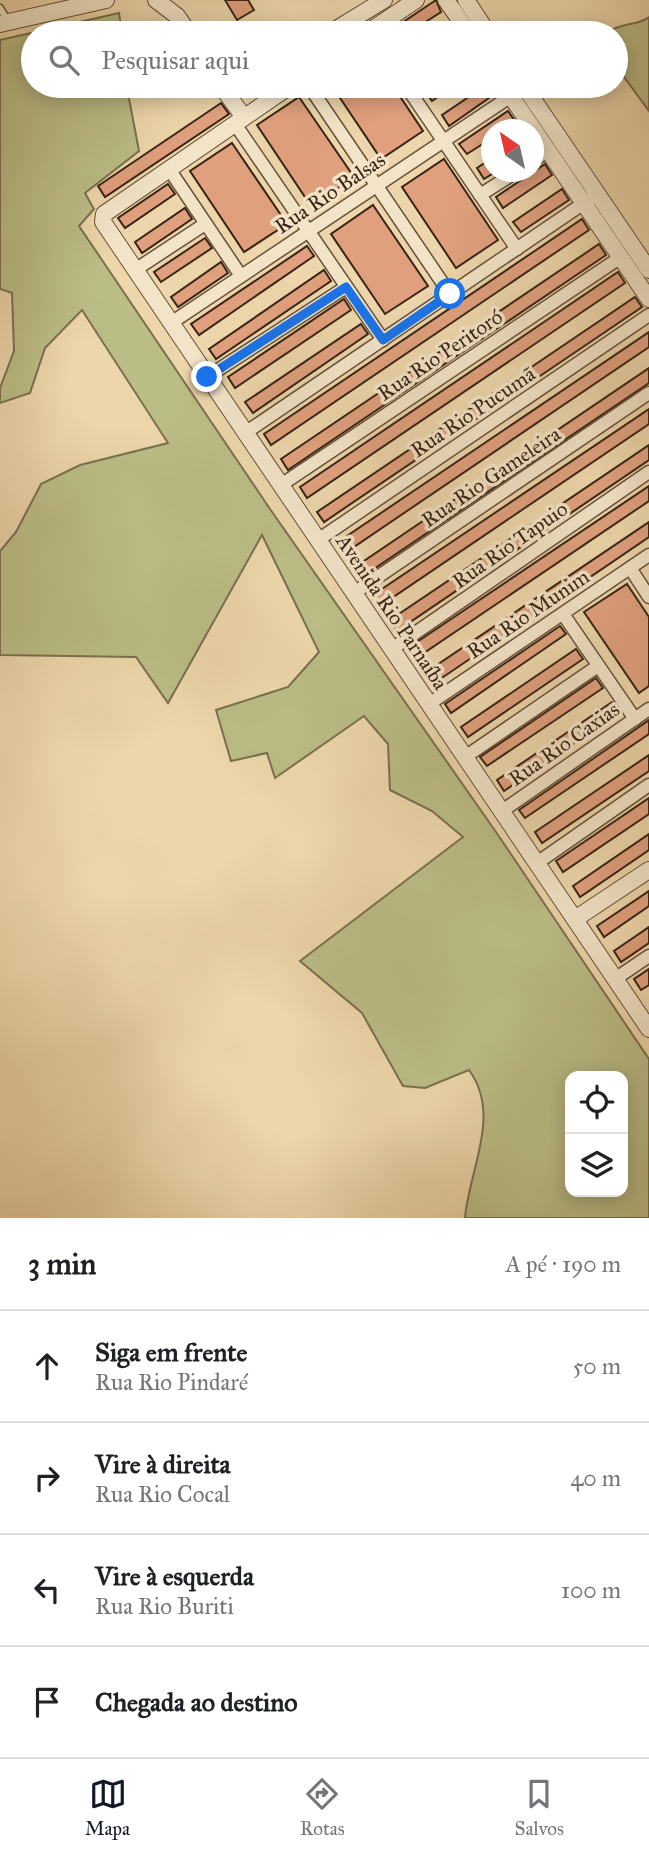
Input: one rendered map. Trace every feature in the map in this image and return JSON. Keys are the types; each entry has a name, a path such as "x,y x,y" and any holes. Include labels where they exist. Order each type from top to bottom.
{"street":[{"path":"3,18 59,5 106,0"},
{"path":"156,0 181,21"},
{"path":"350,21 384,0"},
{"path":"386,21 416,0"},
{"path":"446,0 461,21"},
{"path":"466,0 480,21"},
{"path":"227,98 308,232 383,340"},
{"path":"241,276 169,169 272,98"},
{"path":"317,98 450,294"},
{"path":"414,98 517,249"},
{"name":"Rua Rio Balsas","path":"171,323 443,141 501,98"},
{"path":"518,98 548,150 649,270"},
{"path":"519,98 591,199 621,257 649,299"},
{"path":"544,153 548,150"},
{"name":"Avenida Rio Parnaíba","path":"169,169 102,218 649,1029"},
{"path":"480,195 500,182"},
{"path":"245,433 591,199"},
{"path":"135,270 205,224"},
{"name":"Rua Rio Peritoró","path":"281,485 621,257"},
{"path":"207,377 346,287"},
{"name":"Rua Rio Pucumã","path":"318,540 649,315"},
{"name":"Rua Rio Gameleira","path":"354,593 649,393"},
{"name":"Rua Rio Tapuio","path":"392,649 649,472"},
{"name":"Rua Rio Munim","path":"429,704 649,555"},
{"path":"630,568 649,597"},
{"path":"563,614 635,719"},
{"path":"465,757 598,666"},
{"name":"Rua Rio Caxias","path":"502,811 649,709"},
{"path":"537,863 649,785"},
{"path":"575,919 649,870"},
{"path":"615,979 649,957"}],"green space":[{"path":"119,13 120,21 84,21"},
{"path":"649,17 649,111 628,82 628,25"},
{"path":"21,35 21,98 129,98 139,151 85,193 94,209 79,226 270,509 496,832 649,1059 649,1218 465,1218 483,1124 483,1105 469,1070 425,1088 403,1086 362,1013 300,961 463,837 432,811 390,790 388,744 364,716 275,778 267,753 231,761 216,710 288,687 319,652 262,535 168,703 136,657 0,655 0,551 16,532 41,484 80,465 168,443 82,310 45,348 30,393 0,403 0,388 14,351 12,293 0,289 0,40"}],"building":[{"path":"225,0 248,0 254,10 237,20"},
{"path":"436,0 441,12 428,21 405,21"},
{"path":"300,98 354,177 311,206 257,125"},
{"path":"340,98 401,98 423,131 381,159"},
{"path":"467,98 489,98 449,126 442,115"},
{"path":"221,103 229,114 105,197 98,186"},
{"path":"508,111 514,119 496,119"},
{"path":"481,129 481,145 467,154 459,144"},
{"path":"232,143 287,224 244,252 190,171"},
{"path":"444,159 498,240 456,268 402,187"},
{"path":"544,165 552,175 544,180"},
{"path":"518,182 542,182 503,208 496,197"},
{"path":"168,184 175,194 125,228 118,218"},
{"path":"562,189 569,200 521,232 513,222"},
{"path":"373,205 428,286 385,314 331,234"},
{"path":"185,208 192,219 142,253 135,242"},
{"path":"582,219 589,230 271,445 264,434"},
{"path":"205,238 212,248 161,282 154,272"},
{"path":"599,244 606,255 288,470 281,459"},
{"path":"307,246 314,256 199,335 191,324"},
{"path":"221,262 228,273 178,307 171,297"},
{"path":"324,270 331,281 216,359 209,349"},
{"path":"618,272 625,283 307,498 300,487"},
{"path":"635,297 642,307 324,522 317,512"},
{"path":"344,299 351,310 235,388 228,377"},
{"path":"361,324 368,334 253,413 245,402"},
{"path":"649,332 649,347 345,553 338,542"},
{"path":"649,368 649,383 362,577 355,567"},
{"path":"649,409 649,424 380,606 373,595"},
{"path":"649,445 649,460 397,631 390,620"},
{"path":"649,486 649,501 415,659 408,648"},
{"path":"649,522 649,537 433,684 425,673"},
{"path":"627,584 649,617 649,686 639,693 584,612"},
{"path":"560,626 566,634 451,713 445,704"},
{"path":"576,649 583,659 468,737 461,727"},
{"path":"596,678 603,688 487,766 480,757"},
{"path":"612,702 620,712 504,791 497,780"},
{"path":"649,720 649,734 525,818 519,810"},
{"path":"649,755 649,771 542,843 535,832"},
{"path":"649,798 649,814 563,872 556,861"},
{"path":"649,834 649,850 580,897 573,886"},
{"path":"649,891 649,906 604,937 597,926"},
{"path":"649,927 649,943 621,962 614,951"},
{"path":"649,969 649,985 641,990 634,979"}],"route":[{"path":"207,377 346,287 383,340 450,294"}]}
